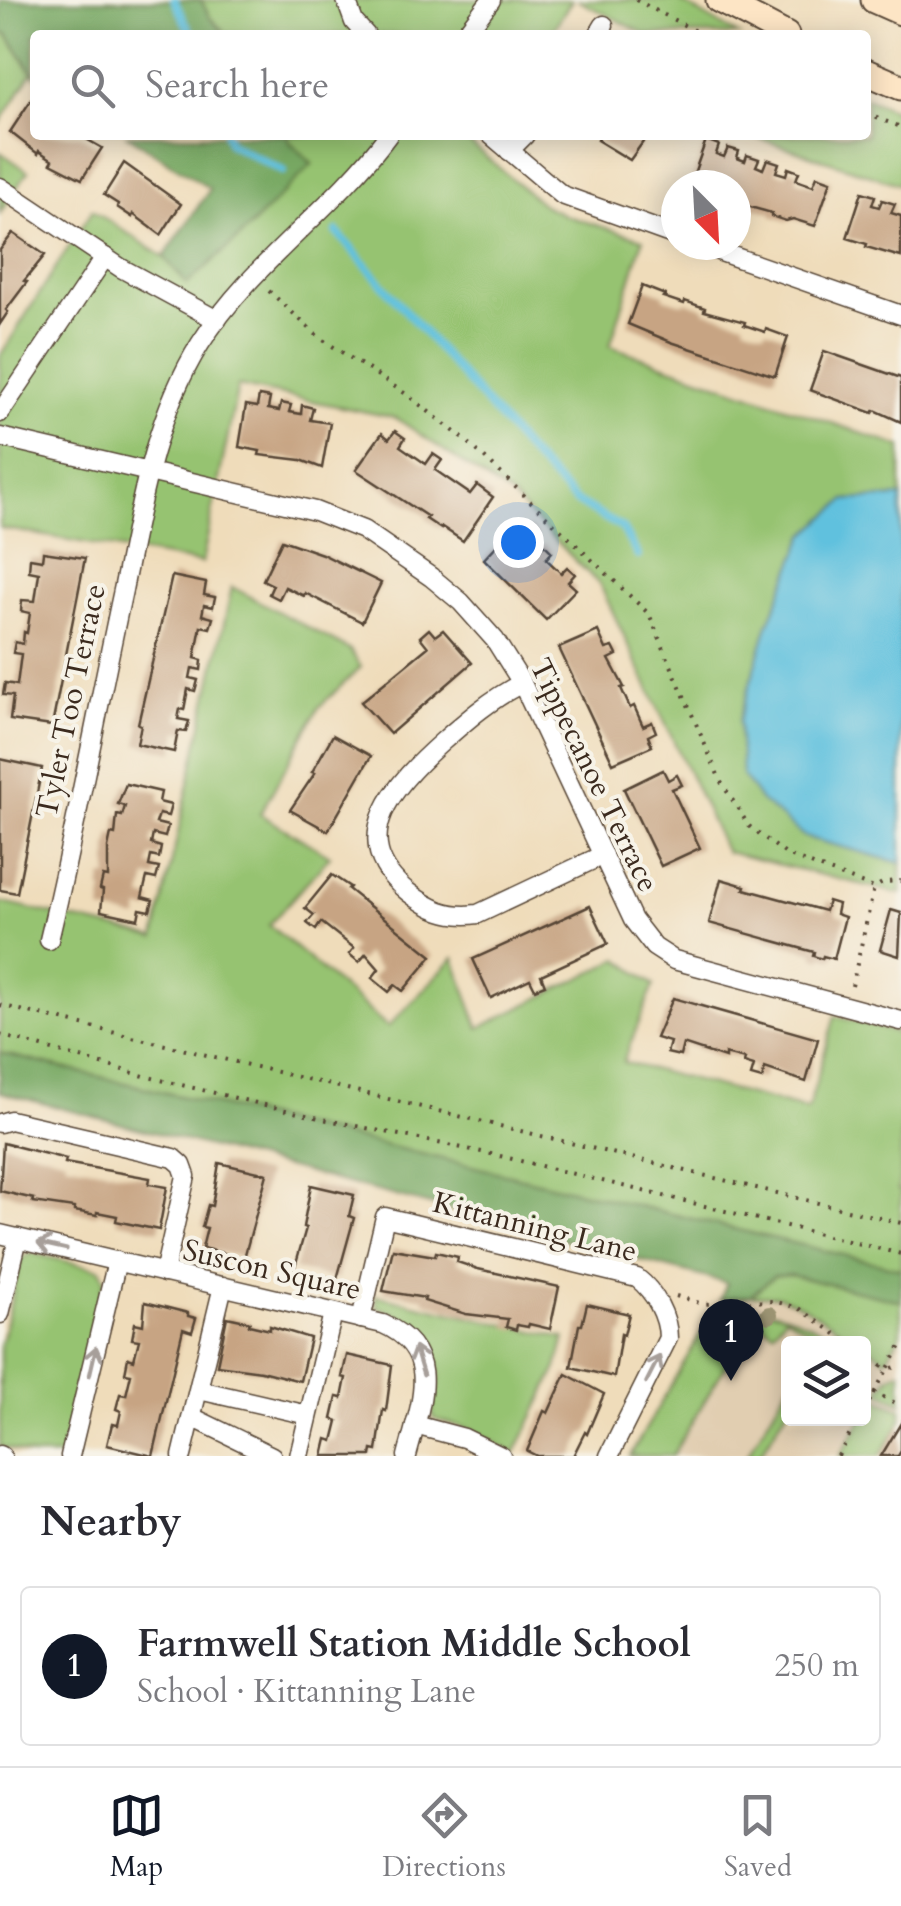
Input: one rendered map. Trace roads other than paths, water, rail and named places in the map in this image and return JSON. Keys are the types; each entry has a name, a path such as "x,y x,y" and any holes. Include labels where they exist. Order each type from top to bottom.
{"main road":[{"path":"719,0 776,30"},
{"path":"874,0 901,12"},
{"path":"871,74 901,87"}],"street":[{"path":"346,0 361,30"},
{"path":"468,30 492,0"},
{"name":"Tyler Too Terrace","path":"49,940 147,472 176,392 193,356 253,276 326,208 384,140"},
{"path":"496,140 562,195 661,231"},
{"path":"509,152 520,140"},
{"path":"0,187 105,257 218,320"},
{"path":"0,413 105,257"},
{"path":"744,260 901,315"},
{"name":"Tippecanoe Terrace","path":"0,437 315,510 363,530 461,602 494,640 522,683 633,920 654,947 674,960 901,1021"},
{"path":"522,683 488,701 402,780 384,808 378,828 378,848 384,866 395,882 423,904 459,916 478,914 603,855"},
{"path":"0,1123 10,1120 174,1158 182,1165 186,1176 164,1272"},
{"name":"Kittanning Lane","path":"361,1319 385,1216 637,1278 652,1292 668,1326 668,1338 609,1456"},
{"path":"0,1314 9,1236"},
{"name":"Suscon Square","path":"9,1236 399,1331 413,1343 422,1360 424,1379 407,1456"},
{"path":"70,1456 117,1261"},
{"path":"182,1456 223,1286"},
{"path":"298,1456 333,1313"},
{"path":"198,1390 308,1415"},
{"path":"192,1417 272,1456"},
{"path":"415,1425 464,1438 501,1456"}],"water":[{"path":"901,497 901,863 805,837 760,800 742,775 739,721 768,625 805,535 846,500"}],"waterway":[{"path":"174,0 189,30"},
{"path":"228,140 283,171"},
{"path":"337,232 535,460 575,501 622,528 638,556"}],"place":[{"name":"Farmwell Station Middle School","path":"731,1381"}]}
